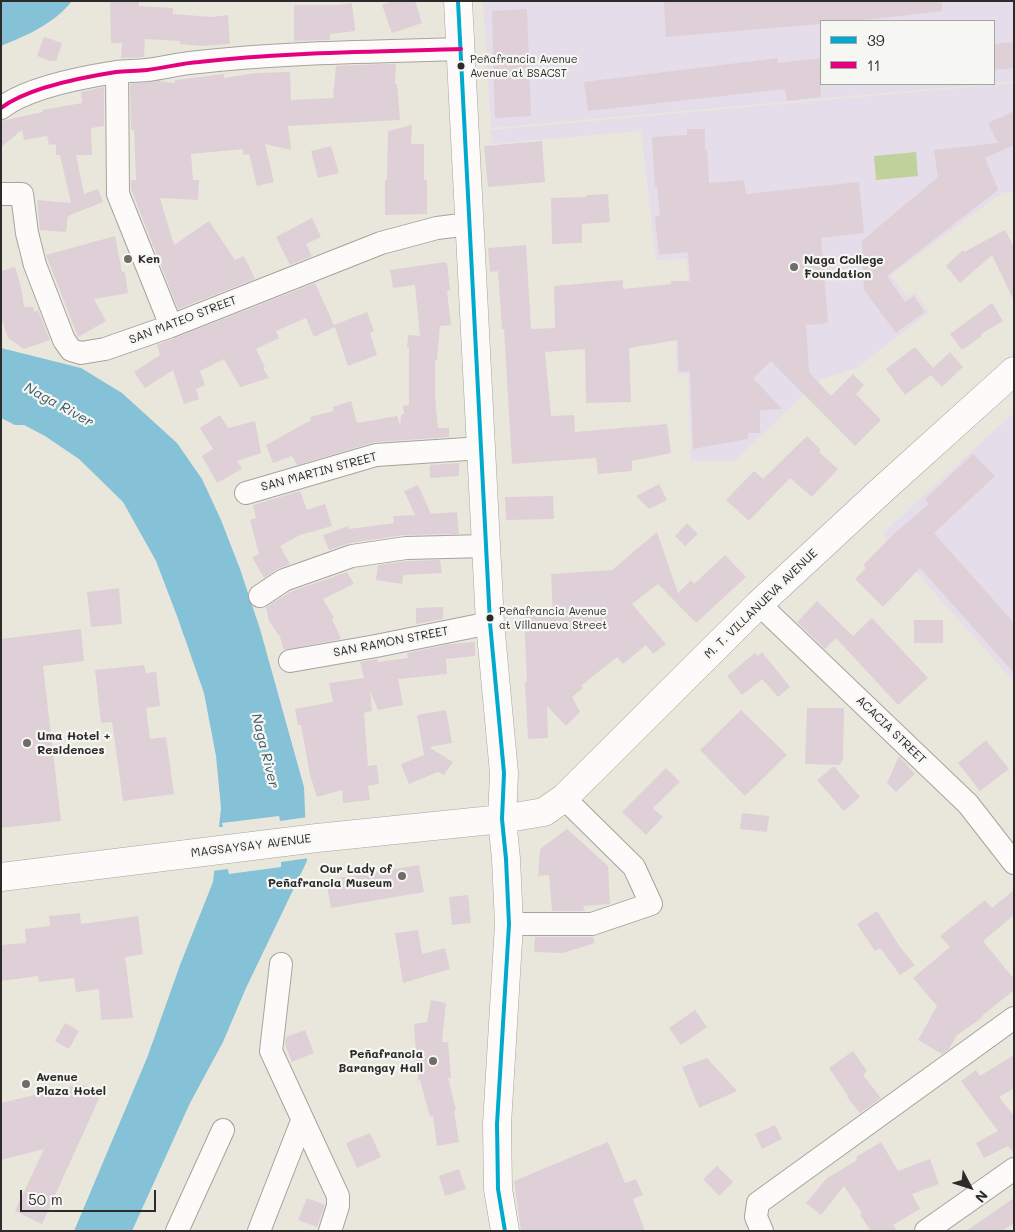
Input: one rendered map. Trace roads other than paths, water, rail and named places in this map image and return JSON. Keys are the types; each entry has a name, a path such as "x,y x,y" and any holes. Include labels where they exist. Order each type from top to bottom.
{"main road":[{"path":"458,1 490,622 504,773 502,819 509,924 497,1124 498,1189 505,1231"},
{"name":"M. T. VILLANUEVA AVENUE","path":"502,819 544,812 564,798 759,604 1014,371"},
{"name":"MAGSAYSAY AVENUE","path":"1,876 318,838 502,819"}],"street":[{"path":"1,108 12,100 37,90 117,72 147,70 198,62 294,54 461,49"},
{"path":"117,72 118,194 171,326"},
{"name":"SAN MATEO STREET","path":"1,194 22,194 27,233 35,264 64,340 70,350 81,353 105,349 171,326 381,243 437,228 469,224"},
{"name":"SAN MARTIN STREET","path":"246,493 376,455 482,448"},
{"path":"260,596 284,580 352,556 406,548 486,546"},
{"name":"ACACIA STREET","path":"759,604 968,804 1014,863"},
{"name":"SAN RAMON STREET","path":"290,661 376,646 490,622"},
{"path":"509,924 592,924 651,904 634,867 564,798"},
{"path":"281,964 271,1051 338,1196 338,1206 330,1231"},
{"path":"762,1231 756,1217 758,1203 1014,1018"},
{"path":"259,1231 302,1121"},
{"path":"177,1231 223,1130"},
{"path":"926,1231 1014,1169"}],"water":[{"path":"1,1 72,1 49,22 1,46"},
{"name":"Naga River","path":"1,348 81,368 122,393 177,443 202,479 221,520 240,569 260,629 304,787 307,861 246,988 223,1042 190,1103 132,1231 74,1231 147,1058 180,965 213,882 221,808 216,756 204,693 156,561 123,502 79,459 45,436 24,425 15,425 1,418"}],"place":[{"name":"Peñafrancia Avenue Avenue at BSACST","path":"461,66"},
{"name":"Ken","path":"128,259"},
{"name":"Naga College Foundation","path":"794,267"},
{"name":"Peñafrancia Avenue at Villanueva Street","path":"490,618"},
{"name":"Uma Hotel + Residences","path":"27,743"},
{"name":"Our Lady of Peñafrancia Museum","path":"402,876"},
{"name":"Peñafrancia Barangay Hall","path":"433,1061"},
{"name":"Avenue Plaza Hotel","path":"26,1084"}]}
